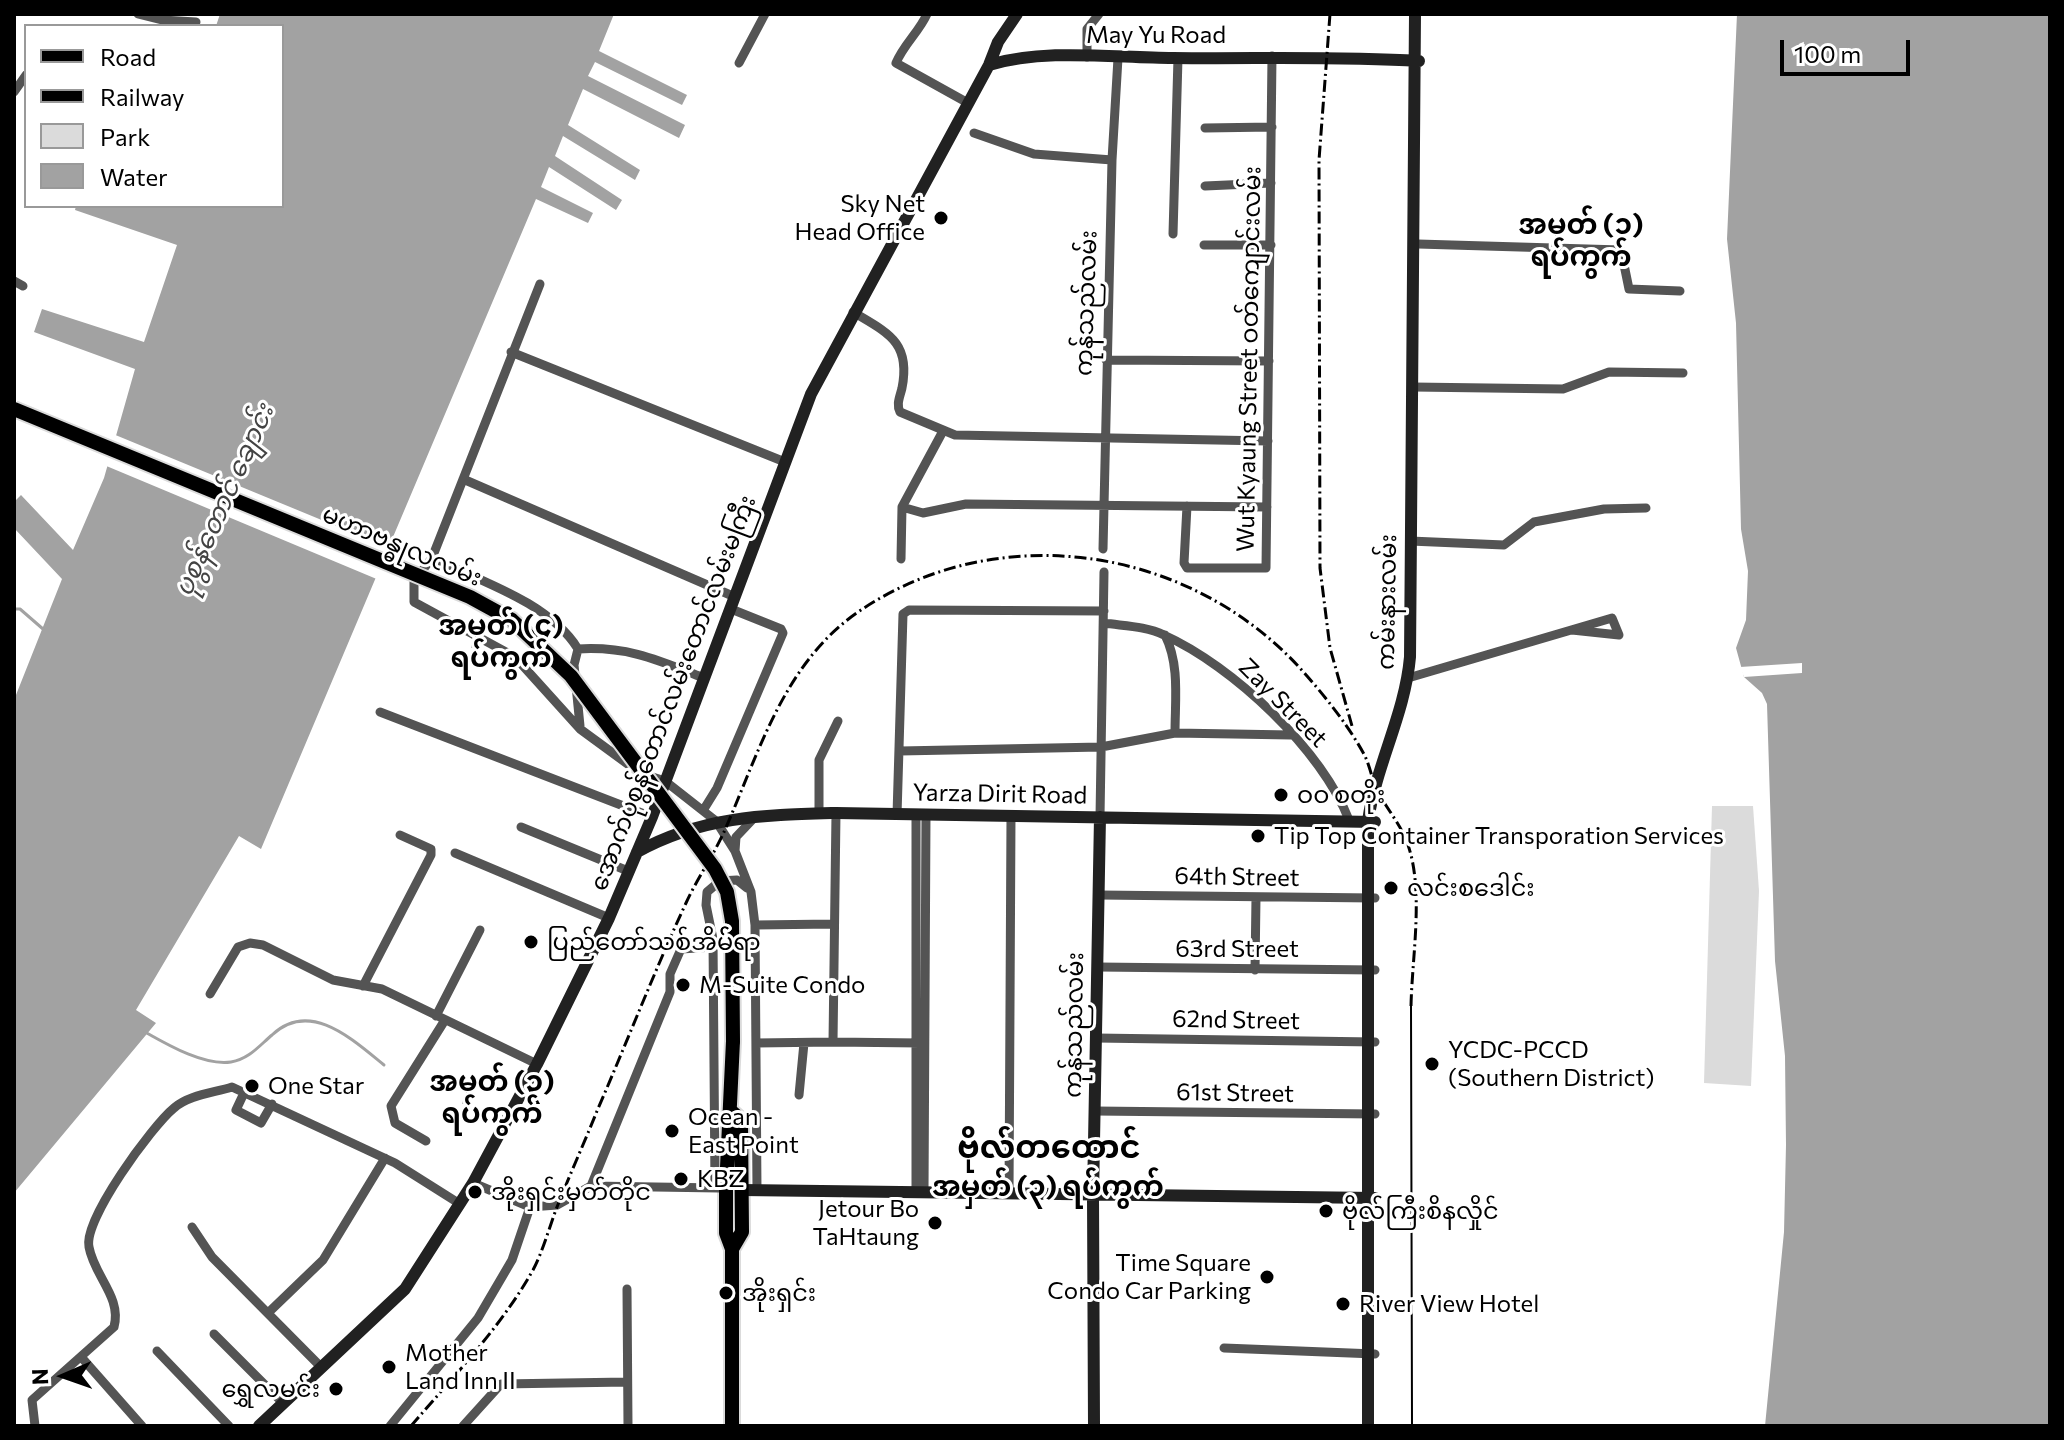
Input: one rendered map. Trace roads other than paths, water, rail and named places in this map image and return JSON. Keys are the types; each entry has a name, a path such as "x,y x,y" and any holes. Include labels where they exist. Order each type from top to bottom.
{"main road":[{"name":"အောက်ပုစွန်တောင်လမ်းတောင်လမ်းမကြီး","path":"259,1426 405,1289 473,1183 537,1064 609,918 652,817 811,394 989,65 998,42 1017,14"},
{"name":"ကမ်းနားလမ်း","path":"1368,1426 1372,1198 1372,796 1411,677 1418,244 1417,14"},
{"name":"May Yu Road","path":"989,65 1009,59 1087,57 1365,56 1417,61"},
{"name":"ကမ်းနားလမ်း","path":"1415,387 1417,61"},
{"name":"မဟာဗန္ဓုလလမ်း","path":"14,409 470,597 512,620 546,648 571,676 703,851 727,892 732,921 732,1112 727,1122 720,1188 726,1233 732,1249 732,1426"},
{"name":"Yarza Dirit Road","path":"637,852 716,821 757,815 836,813 1372,822"},
{"name":"ကုန်သည်လမ်း","path":"1094,1426 1093,1196 1100,817"},
{"name":"မဟာဗန္ဓုလလမ်း","path":"732,1112 741,1120 749,1190 742,1232 732,1249"},
{"path":"749,1190 1372,1198"},
{"name":"ကမ်းနားလမ်း","path":"1371,1354 1375,1426"}],"street":[{"path":"138,14 196,22"},
{"path":"739,63 765,14"},
{"path":"927,14 922,25 905,43 896,63 968,103"},
{"path":"1087,57 1087,29 1099,14"},
{"name":"Wut Kyaung Street ဝတ်ကျောင်းလမ်း","path":"1187,506 1184,563 1187,568 1263,569 1267,507 1272,56"},
{"name":"ကုန်သည်လမ်း","path":"1103,549 1112,160 1118,58"},
{"path":"1173,234 1178,58"},
{"path":"1205,128 1272,127"},
{"path":"974,133 1034,154 1112,160"},
{"path":"1205,186 1271,183"},
{"path":"1418,244 1621,250 1629,289 1680,291"},
{"path":"1204,245 1271,245"},
{"path":"540,284 432,558 414,581 414,602 515,657 580,729 640,773 665,781 704,809 716,821 735,851 751,892 755,925 756,1043 749,1190"},
{"path":"853,312 893,336 899,345 904,368 898,405 900,412 955,435 1268,441"},
{"path":"511,352 785,462"},
{"path":"1106,360 1269,361"},
{"path":"1415,387 1563,389 1609,372 1683,373"},
{"path":"901,559 902,507 943,431"},
{"path":"463,479 733,603 781,629 783,633 717,788 704,809"},
{"path":"902,507 923,513 966,504 1267,507"},
{"path":"1412,541 1504,545 1534,522 1604,509 1646,508"},
{"path":"432,558 524,602 570,636 578,649 574,665 580,729"},
{"path":"1100,817 1104,572"},
{"path":"897,815 903,614 909,610 1104,611"},
{"name":"Zay Street","path":"1104,623 1149,629 1165,635 1221,670 1291,735 1340,796 1349,820"},
{"path":"1411,677 1572,630"},
{"path":"1165,635 1175,671 1175,733"},
{"path":"578,649 607,647 637,652 704,678"},
{"path":"380,712 652,817"},
{"path":"819,814 819,760 838,721"},
{"path":"900,751 1101,747 1175,733 1291,735"},
{"path":"833,1042 836,813"},
{"path":"920,1193 921,814"},
{"path":"735,851 736,837 757,815"},
{"path":"1009,1194 1011,816"},
{"path":"521,827 628,871"},
{"path":"363,986 431,855 431,849 400,835"},
{"path":"455,853 609,918"},
{"path":"473,1183 530,1207 557,1205 591,1186 720,1188 713,947 706,905 707,892 715,884 728,879 737,880 751,892"},
{"name":"64th Street","path":"1099,895 1372,898"},
{"path":"1255,970 1256,897"},
{"path":"755,925 833,924"},
{"path":"426,1141 395,1123 391,1106 441,1018 480,930"},
{"path":"210,994 238,947 250,943 263,945 333,980 382,989 537,1064"},
{"path":"591,1186 670,992 670,974 681,949 713,947"},
{"name":"63rd Street","path":"1098,967 1372,970"},
{"name":"62nd Street","path":"1096,1038 1372,1042"},
{"path":"756,1043 921,1043"},
{"path":"799,1095 804,1043"},
{"path":"35,1426 32,1400 114,1327 117,1316 88,1240 115,1186 174,1108 188,1099 232,1087 385,1158 460,1204"},
{"path":"244,1093 236,1110 261,1123 272,1104"},
{"name":"61st Street","path":"1095,1111 1372,1114"},
{"path":"268,1313 323,1260 385,1158"},
{"path":"390,1426 478,1318 512,1260 530,1207"},
{"path":"192,1227 212,1257 321,1367"},
{"path":"627,1289 628,1426"},
{"path":"214,1334 283,1403"},
{"path":"1224,1348 1371,1354"},
{"path":"157,1351 229,1426"},
{"path":"82,1358 142,1426"},
{"path":"463,1426 501,1384 627,1382"}],"water":[{"name":"ပုစွန်တောင် ချောင်း","path":"220,14 614,14 599,51 687,95 682,105 595,62 588,76 685,125 679,138 583,89 568,125 640,170 635,180 563,136 555,156 622,200 616,210 549,167 541,187 593,213 588,223 536,199 261,849 239,836 136,1010 156,1023 14,1193 14,700 62,579 14,528 14,502 21,495 73,550 104,478 135,369 34,332 42,309 144,342 177,245 76,208 284,208 284,24 217,24"},
{"path":"1737,14 2050,14 2050,1426 1765,1426 1784,1232 1785,1056 1775,961 1767,704 1762,693 1744,677 1736,648 1746,620 1748,571 1741,529 1736,323 1727,239"}],"waterway":[{"path":"14,609 20,609 43,629"},
{"path":"145,1032 198,1058 231,1062 248,1055 286,1025 301,1021 316,1022 345,1035 384,1065"}],"tram line":[{"path":"1411,1006 1412,1426"}],"railway":[{"path":"1330,14 1319,160 1320,568 1330,648 1352,726"},
{"path":"411,1426 491,1331 533,1270 674,929 724,832 762,741 792,684 810,657 832,633 858,612 914,582 972,563 1033,556 1094,559 1154,573 1210,598 1262,632 1307,676 1346,725 1365,756 1377,790 1405,838 1413,863 1416,903 1411,1006"}],"place":[{"name":"Sky Net Head Office","path":"941,218"},
{"name":"ဝဝ စတိုး","path":"1281,795"},
{"name":"Tip Top Container Transporation Services","path":"1258,836"},
{"name":"လင်းစဒေါင်း","path":"1391,888"},
{"name":"ပြည်တော်သစ်အိမ််ရာ","path":"531,942"},
{"name":"M-Suite Condo","path":"683,985"},
{"name":"YCDC-PCCD (Southern District)","path":"1432,1064"},
{"name":"One Star","path":"252,1086"},
{"name":"Ocean - East Point","path":"672,1131"},
{"name":"KBZ","path":"681,1179"},
{"name":"အိုးရှင်းမှတ်တိုင","path":"475,1192"},
{"name":"ဗိုလ်ကြီးစိနလှိုင်","path":"1326,1211"},
{"name":"Jetour Bo TaHtaung","path":"935,1223"},
{"name":"Time Square Condo Car Parking","path":"1267,1277"},
{"name":"အိုးရှင်း","path":"726,1293"},
{"name":"River View Hotel","path":"1343,1304"},
{"name":"Mother Land Inn II","path":"389,1367"},
{"name":"ရွှေလမင်း","path":"336,1389"}],"district":[{"name":"အမှတ် (၁) ရပ်ကွက်","path":"1581,241"},
{"name":"အမှတ် (၄) ရပ်ကွက်","path":"501,642"},
{"name":"အမှတ် (၃) ရပ်ကွက်","path":"492,1098"},
{"name":"ဗိုလ်တထောင်","path":"1049,1147"},
{"name":"အမှတ် (၃) ရပ်ကွက်","path":"1048,1187"}]}
